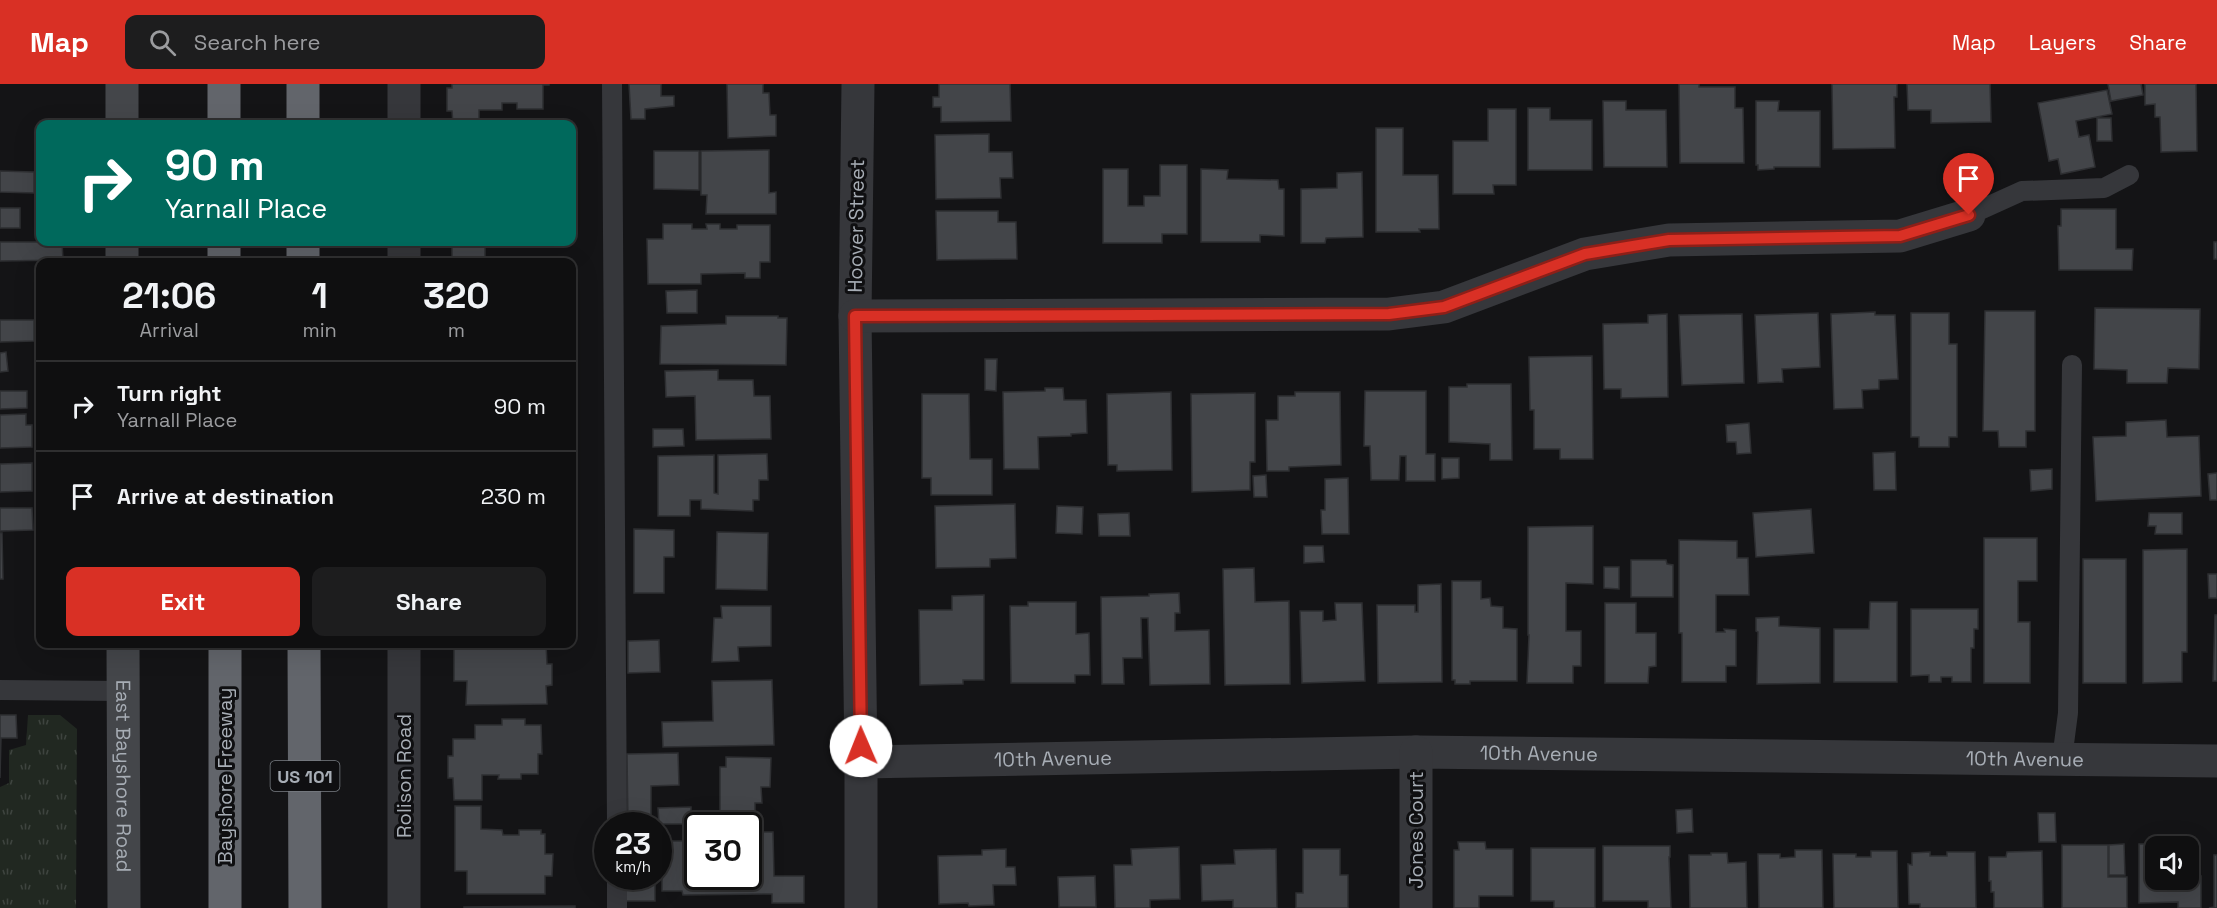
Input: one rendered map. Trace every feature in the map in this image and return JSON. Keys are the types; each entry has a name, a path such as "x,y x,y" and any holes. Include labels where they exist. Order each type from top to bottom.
{"highway":[{"path":"224,84 224,120"},
{"path":"303,84 303,120"},
{"name":"Bayshore Freeway","path":"225,648 225,908"},
{"name":"US 101","path":"304,648 305,908"}],"street":[{"path":"122,84 122,120"},
{"path":"404,84 404,120"},
{"name":"Hoover Street","path":"858,84 855,316 861,908"},
{"path":"855,316 1389,314 1444,307 1585,254 1669,240 1900,236 1969,215"},
{"name":"East Bayshore Road","path":"123,648 124,908"},
{"name":"Rolison Road","path":"404,648 404,908"},
{"name":"10th Avenue","path":"861,762 1416,752 2217,761"},
{"name":"Jones Court","path":"1416,752 1416,908"}],"lane":[{"path":"612,84 617,812"},
{"path":"1969,215 2022,191 2104,188 2129,175"},
{"path":"2062,759 2068,713 2072,365"},
{"path":"0,690 123,690"},
{"path":"617,890 617,908"}],"green space":[{"path":"28,715 60,715 77,729 76,908 0,908 0,787 9,783 9,750 26,745"}],"building":[{"path":"452,84 549,84 543,85 543,109 517,109 517,103 502,103 502,110 479,110 479,120 453,120 452,111 447,111 447,88 452,88"},
{"path":"629,84 661,84 661,96 674,96 674,106 645,109 645,119 631,119"},
{"path":"727,84 763,84 763,93 769,93 770,115 776,115 776,136 728,138"},
{"path":"939,84 1010,84 1011,121 941,122 941,107 933,107 933,97 939,97"},
{"path":"1679,84 1699,84 1699,87 1735,87 1735,108 1743,108 1744,163 1680,163"},
{"path":"1832,84 1897,84 1897,97 1894,97 1895,148 1833,149"},
{"path":"1907,84 1990,84 1991,122 1931,123 1931,110 1908,110"},
{"path":"2108,84 2141,84 2143,95 2111,101"},
{"path":"2145,84 2196,84 2197,151 2161,152 2160,117 2155,117 2155,104 2145,105"},
{"path":"2107,90 2112,114 2076,121 2079,137 2089,135 2095,167 2061,174 2058,159 2049,161 2038,103"},
{"path":"1603,101 1626,101 1626,110 1666,110 1667,167 1604,167"},
{"path":"1756,101 1779,101 1778,111 1820,111 1820,167 1774,167 1774,169 1758,170 1758,165 1756,165"},
{"path":"1528,108 1550,108 1550,120 1592,120 1592,170 1528,170"},
{"path":"1488,109 1516,109 1516,185 1493,185 1494,194 1453,194 1453,141 1488,141"},
{"path":"2097,118 2111,118 2112,141 2097,141"},
{"path":"1376,128 1403,128 1403,175 1438,175 1439,229 1419,229 1420,232 1376,232"},
{"path":"989,134 989,152 1012,152 1013,178 1000,178 1001,198 936,199 935,135"},
{"path":"769,150 769,193 776,192 776,214 706,214 707,195 701,195 701,151"},
{"path":"654,151 699,151 699,190 654,189"},
{"path":"1160,165 1187,165 1187,234 1162,234 1162,243 1103,243 1103,169 1128,169 1128,206 1144,206 1144,196 1160,196"},
{"path":"1201,169 1228,170 1227,179 1278,180 1279,189 1284,189 1284,236 1260,235 1260,242 1201,242"},
{"path":"0,171 34,172 34,193 0,192"},
{"path":"1362,172 1363,237 1326,238 1325,243 1301,243 1301,189 1337,188 1337,173"},
{"path":"0,208 20,208 20,228 0,228"},
{"path":"2061,209 2116,209 2116,249 2133,249 2132,270 2059,270 2058,226 2061,226"},
{"path":"936,211 998,211 998,222 1016,222 1017,259 937,260"},
{"path":"663,224 692,224 692,229 707,229 706,224 720,224 720,229 737,229 737,225 770,225 770,262 760,262 760,278 745,278 745,273 701,274 701,284 648,284 647,239 663,239"},
{"path":"0,242 36,242 36,246 62,246 63,258 0,261"},
{"path":"2214,242 2217,242 2217,259 2214,259"},
{"path":"452,246 485,246 485,258 452,258"},
{"path":"697,290 697,313 667,313 666,291"},
{"path":"2095,308 2200,309 2199,369 2168,368 2167,383 2127,383 2127,370 2094,369"},
{"path":"1985,311 2035,311 2035,431 2026,431 2026,447 1999,447 1998,431 1983,431"},
{"path":"1875,312 1875,315 1895,315 1898,379 1879,380 1879,389 1862,390 1863,408 1834,409 1831,314"},
{"path":"1818,313 1820,367 1782,369 1783,382 1758,383 1755,315"},
{"path":"1911,313 1949,313 1949,344 1957,344 1957,437 1949,437 1949,447 1919,447 1919,437 1911,437"},
{"path":"1667,314 1668,397 1621,398 1621,389 1604,389 1603,324 1648,323 1648,315"},
{"path":"1742,314 1744,383 1682,385 1679,315"},
{"path":"726,316 787,318 786,365 660,364 661,326 726,324"},
{"path":"0,320 34,320 34,341 0,342"},
{"path":"6,352 8,371 0,372 0,353"},
{"path":"1592,356 1593,459 1560,459 1560,449 1534,449 1534,410 1530,410 1529,357"},
{"path":"985,359 997,359 996,391 985,390"},
{"path":"718,370 718,380 753,380 754,396 770,396 771,439 696,440 695,396 666,397 665,371"},
{"path":"1467,384 1511,384 1512,460 1490,460 1490,444 1449,442 1449,387 1467,387"},
{"path":"1045,388 1063,388 1064,400 1086,400 1087,433 1038,437 1039,469 1004,469 1003,392 1045,391"},
{"path":"0,391 27,391 27,408 0,409"},
{"path":"1365,391 1426,391 1426,454 1435,454 1435,481 1406,481 1406,456 1400,456 1399,480 1371,480 1370,446 1364,446"},
{"path":"1171,392 1172,470 1117,471 1117,465 1108,465 1107,394"},
{"path":"1295,392 1340,392 1341,465 1289,467 1289,471 1267,471 1266,420 1278,420 1278,396 1295,396"},
{"path":"1255,393 1255,462 1250,462 1250,490 1192,492 1191,394"},
{"path":"922,394 969,394 970,459 992,459 992,495 931,495 931,478 922,478"},
{"path":"26,414 26,425 32,425 32,447 0,448 0,415"},
{"path":"2166,420 2167,437 2199,436 2201,496 2096,501 2093,437 2126,436 2126,422"},
{"path":"1749,423 1751,453 1737,454 1736,442 1727,442 1726,425"},
{"path":"653,429 683,429 684,446 653,447"},
{"path":"1895,452 1896,490 1874,490 1873,453"},
{"path":"767,454 768,480 759,480 759,500 753,500 753,511 701,509 701,500 690,500 690,516 658,516 658,456 714,455 714,493 718,494 718,455"},
{"path":"1442,458 1459,458 1459,478 1442,479"},
{"path":"32,463 32,491 0,492 0,464"},
{"path":"2052,469 2052,489 2031,491 2030,470"},
{"path":"2217,473 2217,500 2210,500 2208,474"},
{"path":"1266,475 1267,497 1254,497 1253,476"},
{"path":"1348,478 1349,534 1322,534 1321,510 1325,510 1325,479"},
{"path":"1015,504 1016,558 990,559 990,567 936,568 935,506"},
{"path":"1057,506 1083,507 1082,534 1056,533"},
{"path":"0,508 32,508 33,530 0,531"},
{"path":"1811,509 1814,553 1756,557 1753,513"},
{"path":"1129,513 1130,536 1099,536 1098,514"},
{"path":"2149,513 2182,513 2182,534 2155,534 2156,526 2148,526"},
{"path":"1593,526 1593,584 1566,583 1566,631 1581,631 1581,666 1573,666 1573,683 1527,683 1528,527"},
{"path":"634,529 674,530 674,557 664,557 664,593 634,593"},
{"path":"717,532 768,533 767,590 716,589"},
{"path":"0,533 2,533 3,579 0,579"},
{"path":"1984,538 2037,538 2037,581 2018,581 2018,622 2030,622 2030,683 1984,683"},
{"path":"1679,540 1737,541 1737,558 1748,558 1749,595 1716,595 1716,632 1725,632 1724,629 1736,630 1736,666 1726,666 1726,682 1682,682 1682,633 1679,633"},
{"path":"1304,546 1323,546 1324,562 1304,563"},
{"path":"2187,549 2187,652 2182,652 2182,682 2143,683 2143,550"},
{"path":"2083,559 2126,559 2126,683 2083,683"},
{"path":"1631,560 1666,560 1667,564 1673,565 1673,597 1631,597"},
{"path":"1604,567 1619,567 1619,589 1604,588"},
{"path":"1254,568 1255,602 1289,601 1290,684 1225,685 1223,569"},
{"path":"2208,574 2217,574 2217,598 2209,598"},
{"path":"1452,581 1481,581 1481,599 1490,598 1491,606 1503,607 1503,628 1517,629 1517,681 1470,681 1470,684 1455,684 1455,680 1452,680"},
{"path":"1441,584 1442,682 1378,683 1377,605 1415,605 1415,612 1418,612 1418,585"},
{"path":"1179,593 1180,613 1175,613 1175,631 1209,630 1210,684 1150,685 1148,618 1141,618 1142,658 1123,658 1124,684 1102,684 1101,597"},
{"path":"984,595 984,680 963,680 963,684 920,685 919,610 952,610 952,596"},
{"path":"1028,602 1076,602 1076,634 1089,633 1090,675 1075,675 1075,683 1011,683 1010,606 1028,606"},
{"path":"1870,602 1897,602 1897,682 1834,682 1834,629 1869,629"},
{"path":"1335,603 1362,603 1365,681 1302,683 1300,611 1323,611 1323,621 1336,620"},
{"path":"1605,603 1636,603 1636,633 1656,633 1656,666 1649,667 1648,683 1605,683"},
{"path":"721,606 771,606 771,646 738,647 739,661 712,662 714,618 722,618"},
{"path":"1911,609 1978,609 1978,629 1974,629 1974,648 1971,648 1971,682 1952,682 1952,677 1941,677 1941,682 1929,682 1929,675 1911,676"},
{"path":"2215,615 2217,615 2217,681 2213,681"},
{"path":"1779,617 1779,626 1820,628 1820,683 1757,684 1756,618"},
{"path":"659,640 660,672 628,673 628,641"},
{"path":"454,648 546,648 547,664 552,664 552,685 546,686 547,704 466,705 467,681 454,681"},
{"path":"772,680 774,745 663,747 662,722 713,721 712,681"},
{"path":"0,715 16,715 17,738 1,738 0,778"},
{"path":"502,719 525,719 525,725 541,725 542,754 538,754 538,774 521,774 521,779 498,779 499,775 482,775 482,800 454,800 453,778 448,778 448,756 453,756 453,739 475,739 475,725 502,725"},
{"path":"678,753 679,785 651,786 651,812 628,812 627,754"},
{"path":"726,757 771,758 770,787 761,787 762,803 755,803 755,812 720,812 720,767 726,767"},
{"path":"455,806 481,806 481,829 502,830 503,835 519,835 519,830 541,830 541,834 545,834 545,854 553,854 552,876 545,876 545,894 467,894 467,871 455,871"},
{"path":"691,807 691,812 684,812 684,824 672,824 672,812 658,812 658,808"},
{"path":"1692,809 1693,832 1677,833 1676,810"},
{"path":"2038,813 2055,813 2056,842 2039,842"},
{"path":"762,832 773,832 774,876 804,876 804,903 772,903 772,894 683,895 682,891 662,891 672,890 672,841 684,841 684,890 762,890"},
{"path":"1458,842 1485,842 1486,849 1513,849 1513,896 1479,896 1479,908 1454,908 1454,850 1459,850"},
{"path":"2124,844 2125,875 2109,875 2109,845"},
{"path":"2139,844 2145,844 2145,890 2199,890 2199,876 2201,876 2201,908 2178,908 2178,902 2139,903"},
{"path":"2062,845 2108,845 2108,877 2127,877 2127,908 2062,908"},
{"path":"1603,846 1670,846 1671,908 1648,908 1648,901 1603,901"},
{"path":"1179,847 1180,899 1150,900 1150,908 1115,908 1114,865 1132,865 1131,849"},
{"path":"1531,848 1595,848 1595,908 1554,908 1554,901 1531,901"},
{"path":"1006,849 1006,867 1015,867 1016,885 993,885 994,905 939,904 938,856 982,855 982,850"},
{"path":"1276,849 1277,908 1233,908 1233,900 1202,901 1201,865 1235,864 1234,850"},
{"path":"1303,849 1340,849 1340,875 1348,875 1348,908 1296,908 1296,893 1303,893"},
{"path":"1795,850 1822,850 1823,908 1759,908 1758,854 1780,854 1780,858 1795,857"},
{"path":"1871,851 1897,851 1898,908 1834,908 1833,854 1856,854 1856,857 1871,857"},
{"path":"2042,851 2043,908 1994,908 1994,892 1991,892 1991,881 1989,881 1989,857 2006,857 2007,852"},
{"path":"1930,852 1930,856 1947,856 1947,852 1975,852 1976,908 1920,908 1920,904 1909,904 1908,864 1912,865 1912,853"},
{"path":"1711,853 1727,853 1728,863 1746,862 1747,908 1690,908 1689,855 1711,855"},
{"path":"2214,855 2217,855 2217,908 2209,908 2214,907"},
{"path":"1095,876 1096,907 1059,907 1058,877"},
{"path":"626,890 655,890 655,901 626,901"},
{"path":"575,906 575,908 464,908 464,907"}],"route":[{"path":"861,746 855,316 1389,314 1444,307 1585,254 1669,240 1900,236 1969,215"}]}
